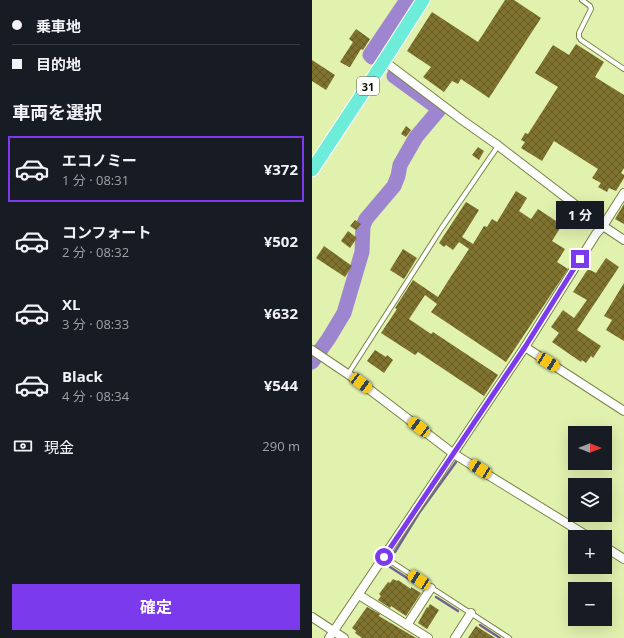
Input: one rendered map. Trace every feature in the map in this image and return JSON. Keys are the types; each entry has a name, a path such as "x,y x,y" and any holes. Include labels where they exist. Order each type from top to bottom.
{"main road":[{"name":"31","path":"312,170 384,62 423,0"}],"street":[{"path":"384,62 603,226 624,240"},
{"path":"331,635 525,347 596,234 603,226 624,193"},
{"path":"525,347 624,411"},
{"path":"312,350 454,454 578,530"},
{"path":"612,551 624,559"},
{"path":"407,625 431,588"},
{"path":"359,595 428,638"},
{"path":"456,638 471,614"},
{"path":"312,617 331,635 344,638"}],"lane":[{"path":"582,0 590,6 591,9 579,33 579,37 581,40 624,69"},
{"path":"348,375 441,229 498,146"},
{"path":"384,557 509,638"}],"building":[{"path":"505,0 514,0 541,18 489,98 461,79 458,84 452,81 444,92 423,77 431,67 407,51 432,12 478,42"},
{"path":"356,29 370,39 349,67 340,62 353,42 349,39"},
{"path":"576,44 604,62 595,77 624,95 624,168 621,173 624,175 624,178 616,191 609,188 607,192 598,187 601,183 592,178 598,169 554,141 542,161 521,148 525,142 521,140 525,133 528,134 558,87 535,73 553,45 569,55"},
{"path":"312,60 335,75 326,90 312,81"},
{"path":"406,126 411,130 406,137 401,134"},
{"path":"478,147 484,151 479,160 472,155"},
{"path":"516,191 527,198 519,211 531,219 538,209 562,225 552,241 565,249 557,262 568,269 506,362 431,312 437,304 425,295 409,319 431,334 433,332 498,375 484,396 418,352 415,355 381,333 397,309 395,308 413,280 438,297 469,249 459,242 453,250 446,245 444,247 439,243 466,202 479,210 462,237 473,244 484,226 487,227 492,219 497,222"},
{"path":"624,204 624,224 615,219"},
{"path":"355,220 361,224 356,230 350,226"},
{"path":"348,231 357,238 350,248 341,241"},
{"path":"324,246 352,266 345,277 316,258"},
{"path":"403,249 417,258 404,279 390,270"},
{"path":"606,258 619,267 577,330 601,346 593,358 591,356 586,363 582,360 581,362 552,342 559,333 551,327 563,310 574,318 587,300 573,292 588,269 596,273"},
{"path":"624,283 624,341 606,330 612,320 604,316"},
{"path":"375,350 386,357 387,355 393,360 384,373 367,361"},
{"path":"393,579 398,580 411,589 411,587 421,593 406,616 391,606 390,608 378,600 381,596 379,594 388,582 390,583"},
{"path":"430,604 439,610 427,629 418,623"},
{"path":"367,607 416,638 362,638 355,633 356,631 352,628"},
{"path":"476,626 495,638 468,638"}],"waterway":[{"path":"372,57 370,55 407,0"},
{"path":"312,362 344,313 362,252 363,226 366,219 394,186 400,165 416,137 438,111 438,108 394,76"},
{"path":"395,552 419,513 456,462"},
{"path":"390,567 421,587"},
{"path":"436,597 458,611"},
{"path":"480,625 500,638"}],"route":[{"path":"384,557 525,347 580,259"}]}
